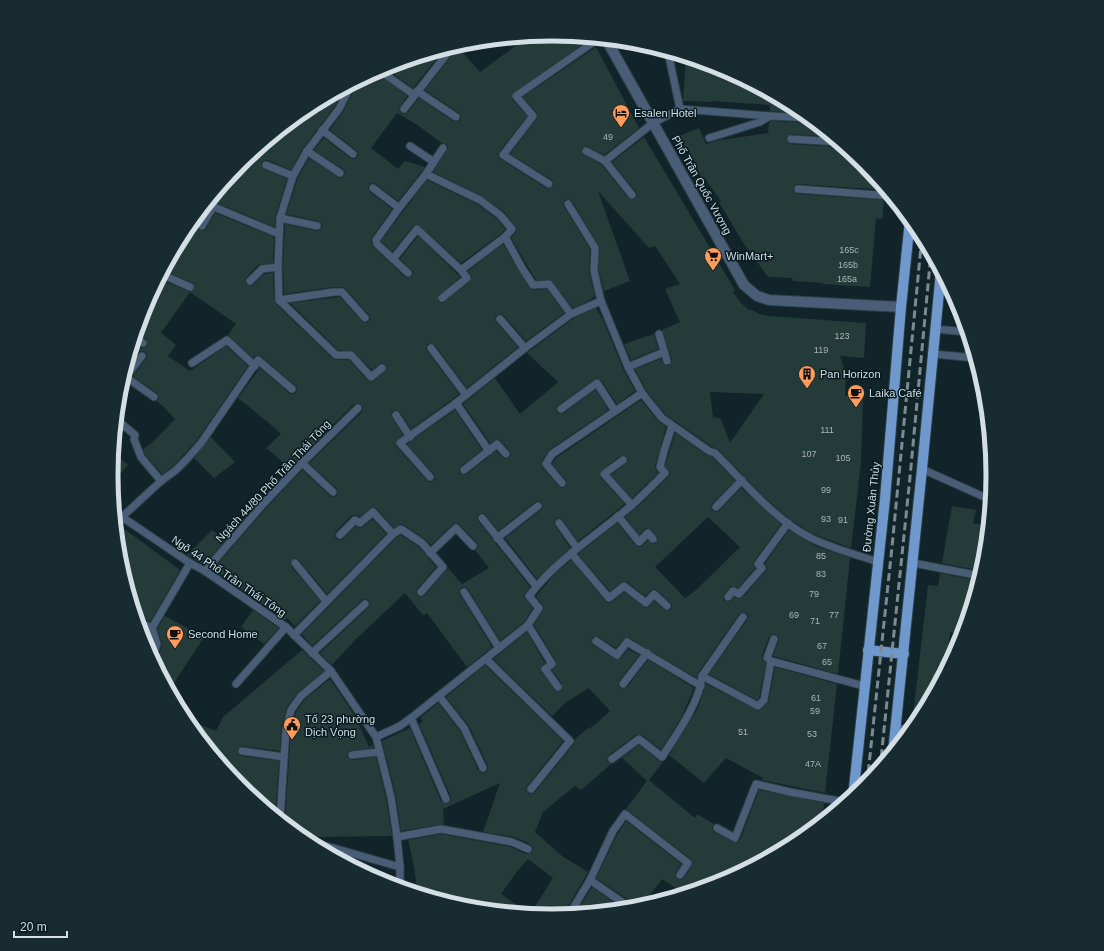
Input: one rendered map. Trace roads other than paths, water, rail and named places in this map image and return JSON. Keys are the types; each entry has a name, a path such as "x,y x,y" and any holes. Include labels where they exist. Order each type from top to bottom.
{"main road":[{"name":"Đường Xuân Thủy","path":"854,788 885,499 909,228"},
{"path":"894,744 940,280"},
{"path":"868,650 904,654"}],"street":[{"name":"Phố Trần Quốc Vượng","path":"613,46 653,123 744,285 757,296 769,300 901,307"}],"lane":[{"path":"549,184 503,155 534,116 516,96 592,43"},
{"path":"404,108 446,54"},
{"path":"669,57 680,109"},
{"path":"386,74 456,116"},
{"path":"344,94 339,109 307,151 293,176 280,218 278,267 279,300 336,355 351,355 371,377 382,368"},
{"path":"605,161 653,123 680,109 798,117"},
{"path":"709,138 760,122 770,116"},
{"path":"322,130 353,154"},
{"path":"791,139 829,141"},
{"path":"410,146 434,162"},
{"path":"408,273 377,244 376,240 426,174 443,148"},
{"path":"307,151 340,173"},
{"path":"586,151 605,161 632,194"},
{"path":"266,165 293,176"},
{"path":"426,174 480,200 500,215 512,229 505,237 461,270"},
{"path":"372,188 399,208"},
{"path":"798,189 884,195"},
{"path":"568,204 595,248 594,271 601,301 628,367 642,393 662,418 709,451 715,453 764,503 788,523 818,541 878,562"},
{"path":"211,206 279,234"},
{"path":"202,226 208,209"},
{"path":"280,218 317,226"},
{"path":"393,259 417,229 461,270 467,278 442,298"},
{"path":"505,237 533,285 548,284 571,314"},
{"path":"250,281 262,269 278,267"},
{"path":"166,276 190,287"},
{"path":"279,300 342,292 365,318"},
{"path":"430,477 400,443 456,403 571,314 601,301"},
{"path":"500,319 526,348"},
{"path":"935,329 961,331"},
{"path":"659,334 667,361"},
{"path":"140,340 143,343"},
{"path":"192,363 227,340 255,366"},
{"path":"431,348 466,395"},
{"path":"628,367 664,352"},
{"path":"933,354 970,358"},
{"path":"131,368 142,356"},
{"path":"122,517 161,481 176,470 201,443 258,360 292,389"},
{"path":"129,379 154,397"},
{"path":"561,409 597,382 615,411"},
{"path":"562,484 546,464 552,454 642,393"},
{"path":"456,403 489,451"},
{"name":"Ngách 44/80 Phố Trần Thái Tông","path":"205,571 302,463 358,408"},
{"path":"396,415 410,437"},
{"path":"121,423 135,435 134,440 141,457 161,481"},
{"path":"376,736 400,726 411,718 528,625 539,608 529,596 536,586 549,572 574,550 632,505 665,473 660,467 672,426"},
{"path":"464,470 497,444 506,454"},
{"path":"623,460 604,474 632,505"},
{"path":"302,463 332,492"},
{"path":"922,469 986,498"},
{"path":"716,507 742,480"},
{"path":"497,538 538,506"},
{"path":"340,535 356,520 360,523 373,512 393,534"},
{"name":"Ngõ 44 Phố Trần Thái Tông","path":"119,514 286,627 331,671 376,736 391,797 397,837 400,882"},
{"path":"618,516 639,542 648,533 653,538"},
{"path":"482,518 536,586"},
{"path":"559,523 574,550 609,598 624,586 646,603 654,594 667,606"},
{"path":"728,597 733,591 739,594 762,568 758,564 788,523"},
{"path":"430,553 456,528 473,546"},
{"path":"294,635 393,534 401,529 422,543 443,567 421,592"},
{"path":"152,628 190,563"},
{"path":"295,563 326,601"},
{"path":"913,563 975,575"},
{"path":"464,592 499,648"},
{"path":"312,653 365,604"},
{"path":"612,759 639,739 662,757 686,719 701,686 702,676 743,617"},
{"path":"145,625 152,628 157,644 155,651"},
{"path":"528,625 552,664 545,669 558,688"},
{"path":"236,684 286,627"},
{"path":"774,639 767,658 771,661 864,686"},
{"path":"596,641 616,655 627,642 701,686"},
{"path":"623,684 647,653"},
{"path":"486,659 570,742 531,789"},
{"path":"702,676 758,706 764,700 771,661"},
{"path":"280,814 286,728 291,710 301,696 331,671"},
{"path":"439,696 464,728 483,768"},
{"path":"411,718 446,799"},
{"path":"896,728 905,729"},
{"path":"242,751 284,757"},
{"path":"352,755 379,752"},
{"path":"717,828 735,838 756,784 839,801"},
{"path":"572,909 590,880 614,831 625,814 688,863 680,875"},
{"path":"397,837 440,829 512,842 528,849"},
{"path":"324,845 400,867"},
{"path":"590,880 624,904"}],"railway":[{"path":"868,773 921,247"},
{"path":"881,760 930,262"}],"place":[{"name":"Esalen Hotel","path":"621,128"},
{"name":"WinMart+","path":"713,271"},
{"name":"Pan Horizon","path":"807,389"},
{"name":"Laika Café","path":"856,408"},
{"name":"Second Home","path":"175,649"},
{"name":"Tổ 23 phường Dịch Vọng","path":"292,740"}]}
